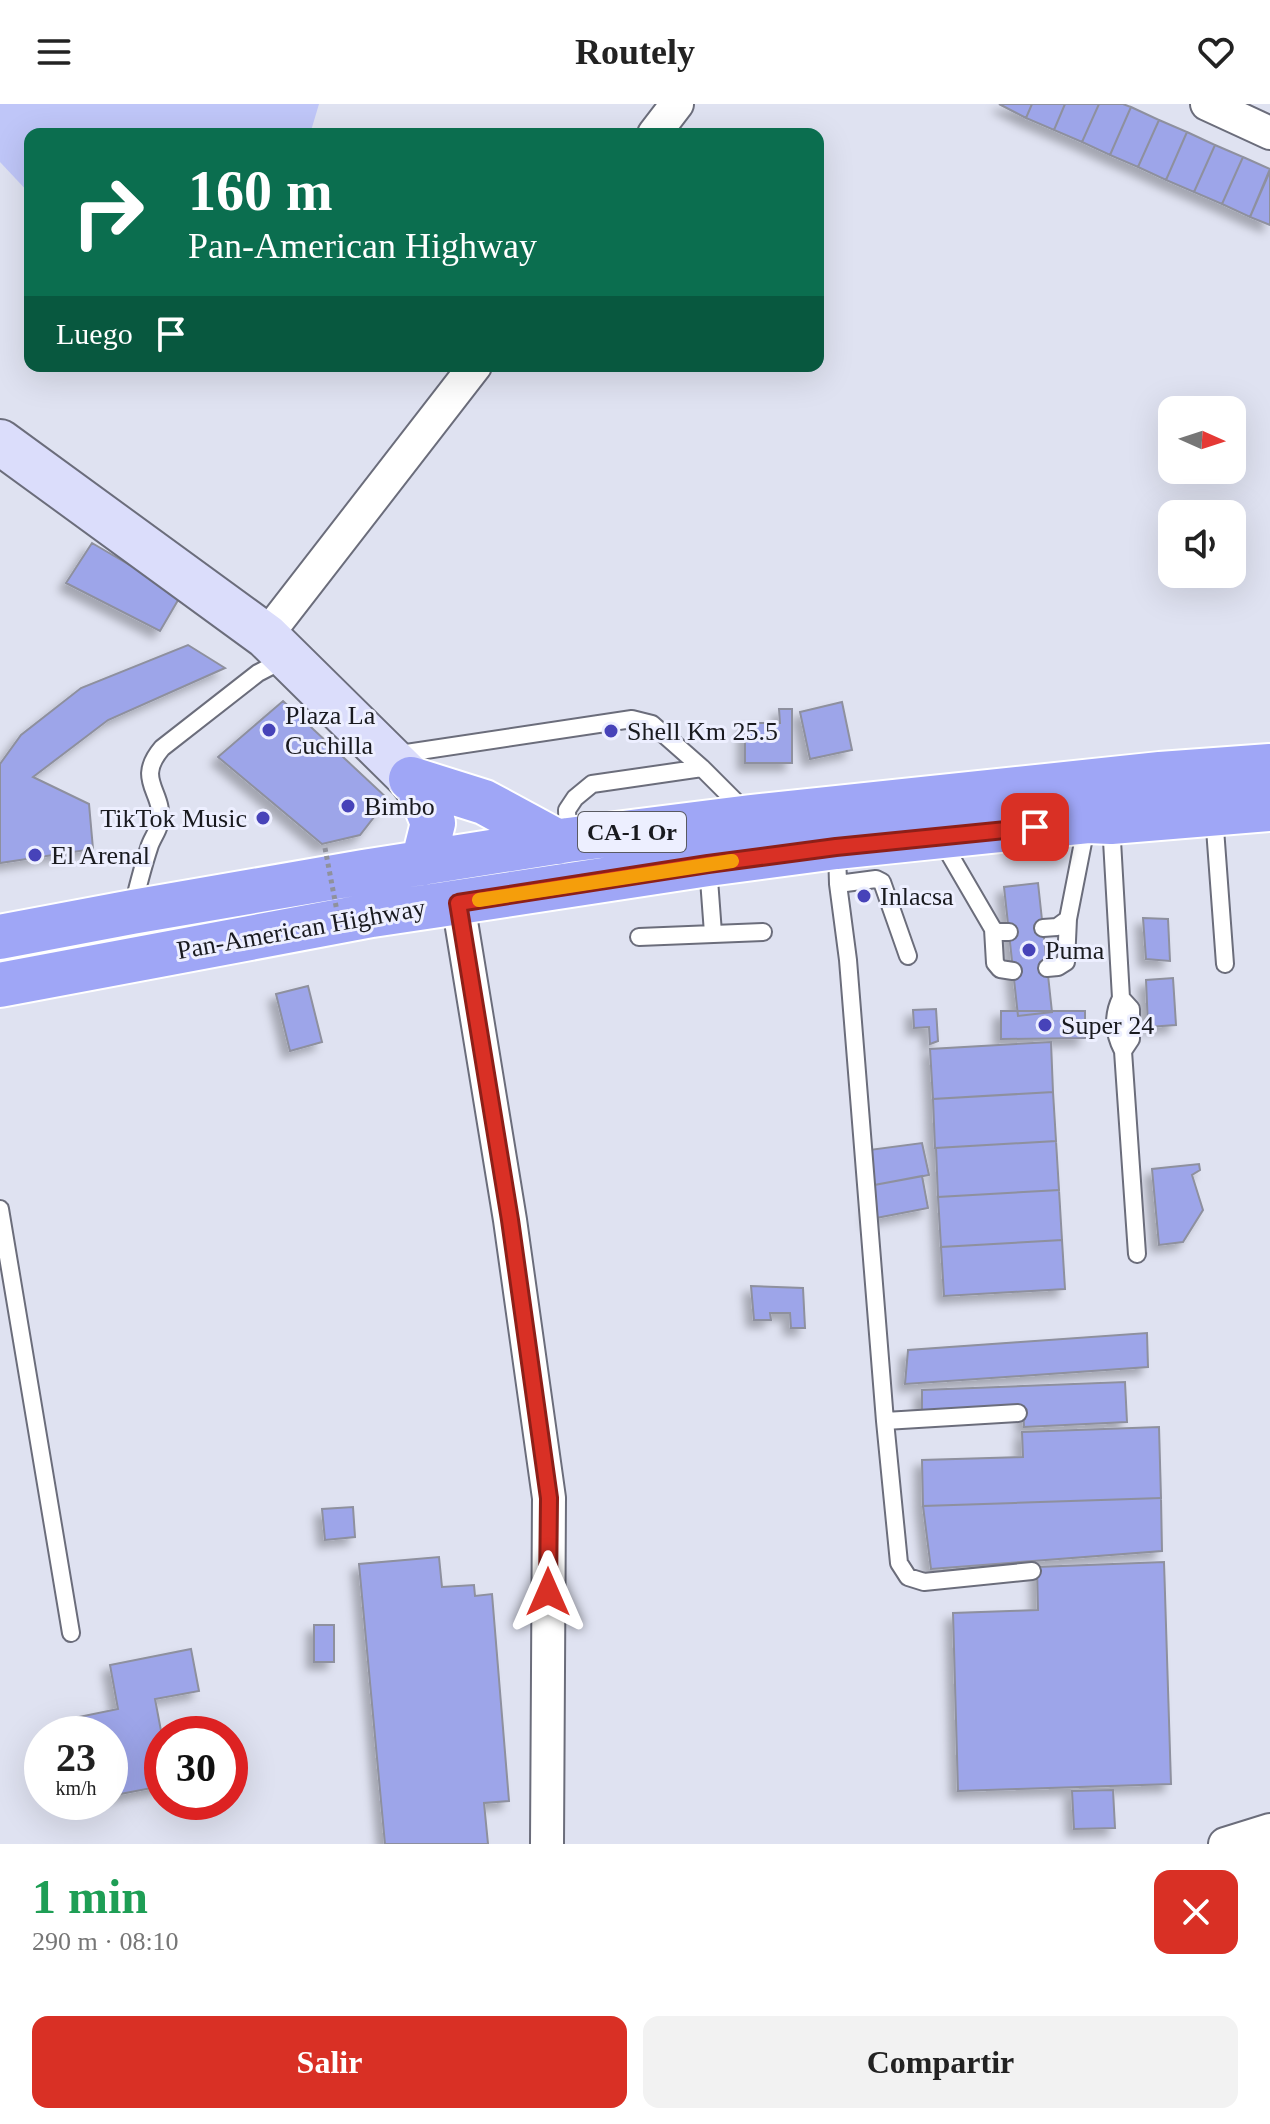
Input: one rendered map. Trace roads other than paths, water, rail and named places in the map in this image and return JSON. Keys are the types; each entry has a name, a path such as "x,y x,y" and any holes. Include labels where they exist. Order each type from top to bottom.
{"highway":[{"name":"Pan-American Highway","path":"0,937 132,912 563,841 751,817 1160,774 1270,766"},
{"path":"407,776 484,802 563,841"},
{"path":"407,776 433,823 444,860"},
{"name":"Pan-American Highway","path":"0,985 372,915 708,864 837,866 939,837 1270,809"}],"main road":[{"path":"0,442 278,647 407,776"}],"street":[{"path":"659,128 677,104"},
{"path":"1207,104 1257,119"},
{"path":"278,647 471,372"},
{"path":"458,903 510,1220 549,1498 547,1844"},
{"path":"1225,1844 1270,1830"}],"lane":[{"path":"132,912 150,844 159,825 159,804 149,775 152,760 162,748 258,673 278,647"},
{"path":"407,776 632,719 652,724 751,817"},
{"path":"563,841 567,810 575,798 592,784 702,768"},
{"path":"1214,814 1225,964"},
{"path":"1047,968 1066,962 1068,919 1099,822"},
{"path":"1099,822 1121,998 1115,1009 1116,1037 1123,1051 1137,1254"},
{"path":"939,837 1001,931 995,963 1000,969 1013,971"},
{"path":"708,864 713,933"},
{"path":"908,956 882,882 837,866 848,960 899,1563 908,1577 924,1582 1032,1571"},
{"path":"1043,928 1057,927 1068,919"},
{"path":"639,937 763,932"},
{"path":"0,1209 71,1633"},
{"path":"885,1421 1018,1413"}],"place":[{"name":"Plaza La Cuchilla","path":"269,730"},
{"name":"Shell Km 25.5","path":"611,731"},
{"name":"Bimbo","path":"348,806"},
{"name":"TikTok Music","path":"263,818"},
{"name":"El Arenal","path":"35,855"},
{"name":"Inlacsa","path":"864,896"},
{"name":"Puma","path":"1029,950"},
{"name":"Super 24","path":"1045,1025"}]}
